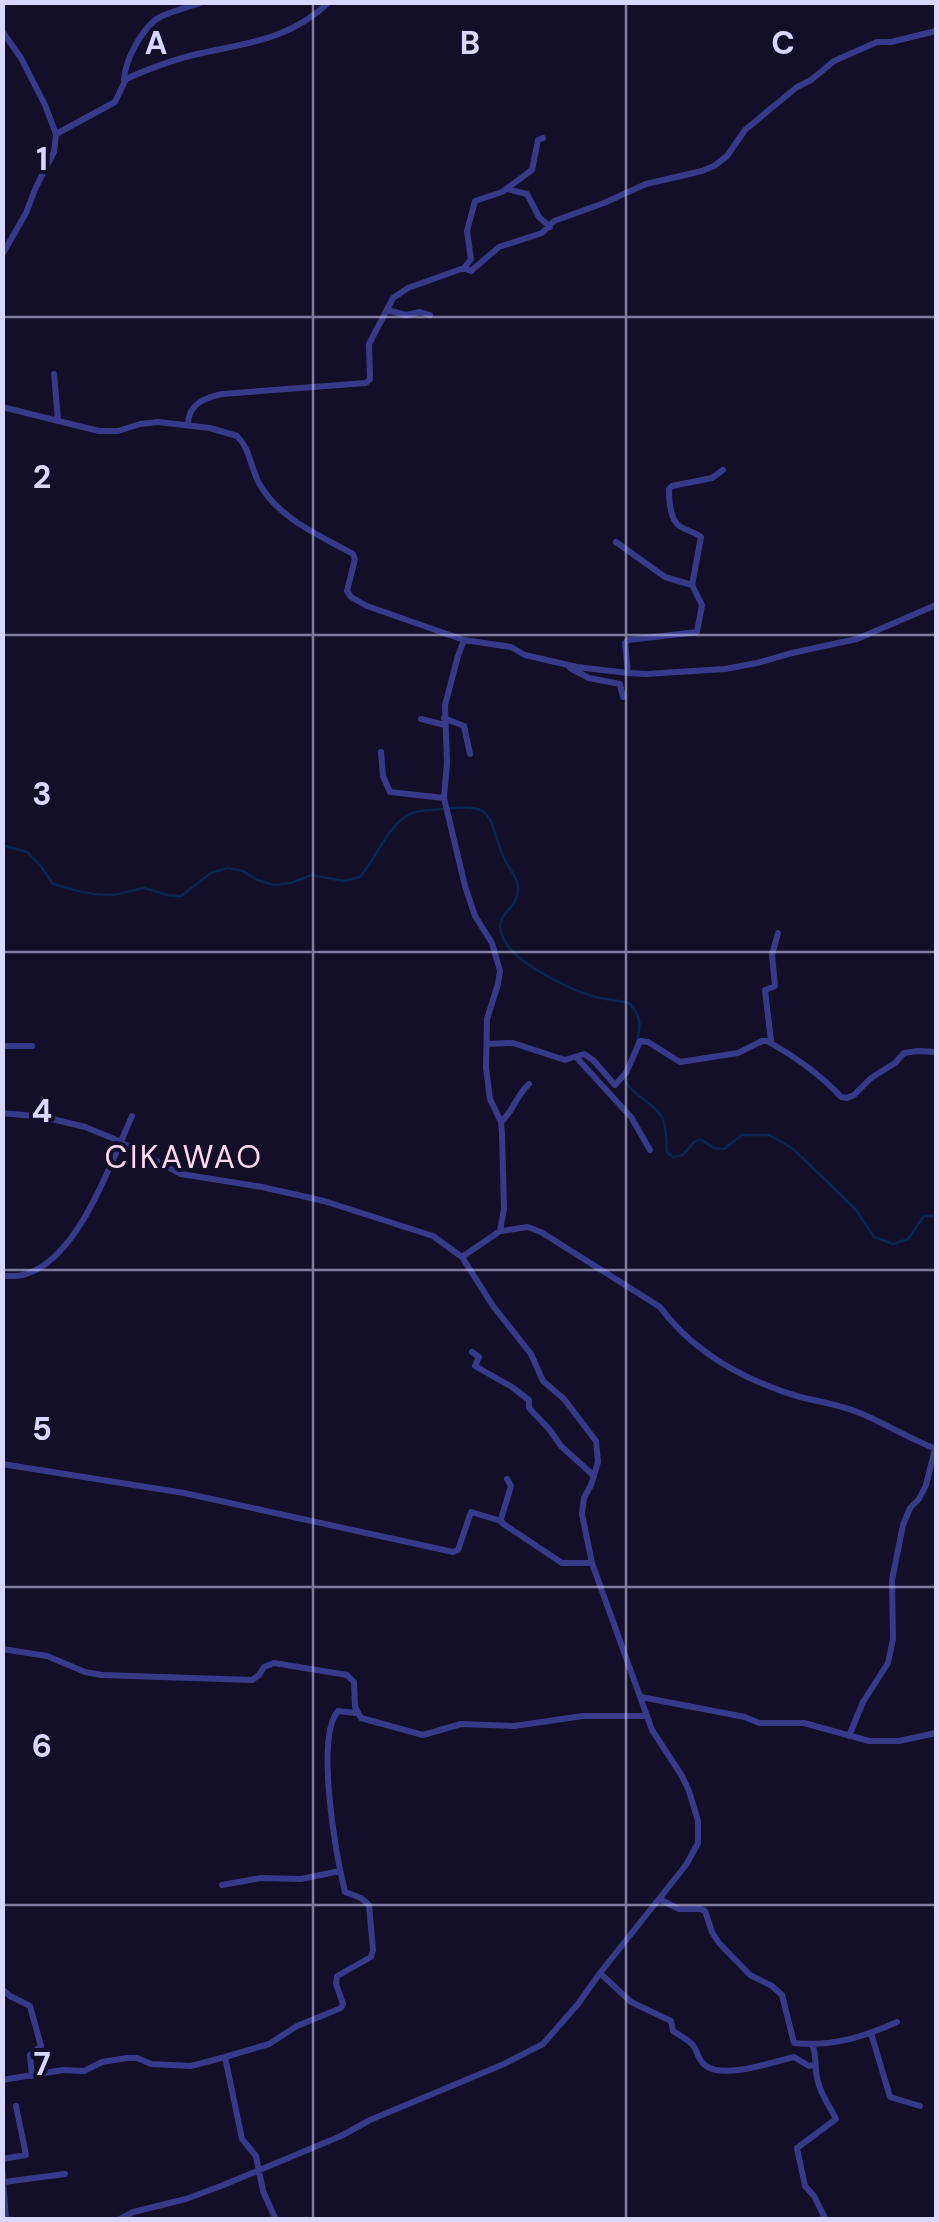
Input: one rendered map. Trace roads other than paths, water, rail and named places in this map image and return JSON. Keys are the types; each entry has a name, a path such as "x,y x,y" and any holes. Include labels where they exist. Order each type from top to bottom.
{"street":[{"path":"56,134 115,102 132,52 153,22 202,2"},
{"path":"124,81 172,61 278,36 316,16 330,2"},
{"path":"2,31 45,105 56,134 54,152 2,256"},
{"path":"464,268 470,271 498,247 542,233 554,221 646,184 714,166 746,130 834,61 877,42 936,31"},
{"path":"188,425 189,414 202,398 366,383 370,379 369,344 393,298 408,288 464,268 470,259 467,231 473,203 507,189 532,170 538,140 543,138"},
{"path":"507,189 527,194 539,217 550,227"},
{"path":"388,310 404,315 430,315"},
{"path":"54,374 58,420"},
{"path":"2,408 90,430 110,432 158,422 237,436 250,455 258,482 276,507 353,554 347,586 351,597 387,614 464,640 511,647 566,664 646,674 725,669 856,639 936,606"},
{"path":"628,672 628,640 697,632 702,605 692,584 701,538 698,533 678,526 669,488 712,478 723,470"},
{"path":"616,542 664,578 692,584"},
{"path":"464,640 445,722 444,798 465,886 500,971 488,1019 487,1044 487,1082 500,1122 504,1208 500,1231"},
{"path":"566,664 589,678 619,684 623,696"},
{"path":"421,718 464,726 470,754"},
{"path":"381,752 383,776 390,792 444,798"},
{"path":"771,1043 765,997 766,990 775,986 772,955 778,933"},
{"path":"487,1044 513,1043 565,1060 584,1054 612,1084 618,1084 640,1042 648,1042 680,1062 738,1053 762,1040 809,1068 841,1098 854,1095 904,1053 936,1052"},
{"path":"2,1046 32,1046"},
{"path":"576,1057 631,1117 650,1150"},
{"path":"500,1122 529,1084"},
{"path":"2,1112 85,1127 180,1174 324,1201 434,1236 462,1256 493,1306 531,1354 543,1382 567,1402 596,1440 599,1456 582,1514 592,1562 652,1730 690,1792 698,1820 698,1843 691,1858 543,2044 206,2192 118,2220"},
{"path":"2,1276 29,1274 56,1255 92,1202 132,1116"},
{"path":"462,1256 500,1231 528,1226 660,1307 672,1324 724,1365 785,1392 858,1412 936,1449 926,1485 902,1525 892,1580 893,1639 888,1663 863,1702 849,1736"},
{"path":"472,1352 478,1357 475,1366 529,1400 529,1408 561,1446 594,1476"},
{"path":"2,1464 184,1493 453,1552 458,1550 471,1512 501,1521 562,1563 592,1562"},
{"path":"501,1521 511,1486 507,1479"},
{"path":"2,1649 47,1656 84,1672 102,1675 252,1680 274,1663 346,1674 353,1679 356,1712 363,1719 423,1735 461,1724 514,1726 583,1716 647,1716"},
{"path":"640,1697 746,1717 759,1723 804,1723 868,1741 899,1741 936,1732"},
{"path":"2,2080 63,2070 84,2072 102,2062 127,2058 191,2066 268,2044 296,2026 342,2007 337,1976 370,1959 373,1950 368,1903 345,1892 330,1808 329,1742 336,1711 356,1712"},
{"path":"222,1885 261,1878 301,1879 340,1871"},
{"path":"658,1900 679,1909 704,1910 716,1937 748,1974 782,1995 794,2043 849,2040 897,2022"},
{"path":"600,1973 631,2002 671,2021 673,2031 692,2044 711,2069 739,2069 794,2057 808,2066 816,2065"},
{"path":"2,1988 30,2006 41,2046 30,2055 32,2076"},
{"path":"871,2033 890,2097 920,2106"},
{"path":"812,2044 821,2091 836,2119 797,2148 805,2186 826,2220"},
{"path":"225,2057 242,2139 254,2152 263,2191 276,2220"},
{"path":"6,2220 2,2163 26,2155 16,2106"},
{"path":"4,2182 65,2174"}],"waterway":[{"path":"2,845 27,852 53,884 74,890 113,895 144,888 181,896 211,873 227,868 274,885 311,875 344,881 360,877 406,816 460,807 481,810 491,821 518,886 516,898 501,920 508,946 523,961 559,982 592,996 630,1004 639,1021 637,1040"},
{"path":"625,1080 662,1117 667,1152 673,1157 683,1155 700,1139 724,1149 742,1135 769,1135 792,1148 840,1194 874,1237 893,1244 908,1239 924,1216 936,1216"}],"district":[{"name":"CIKAWAO","path":"184,1157"}]}
